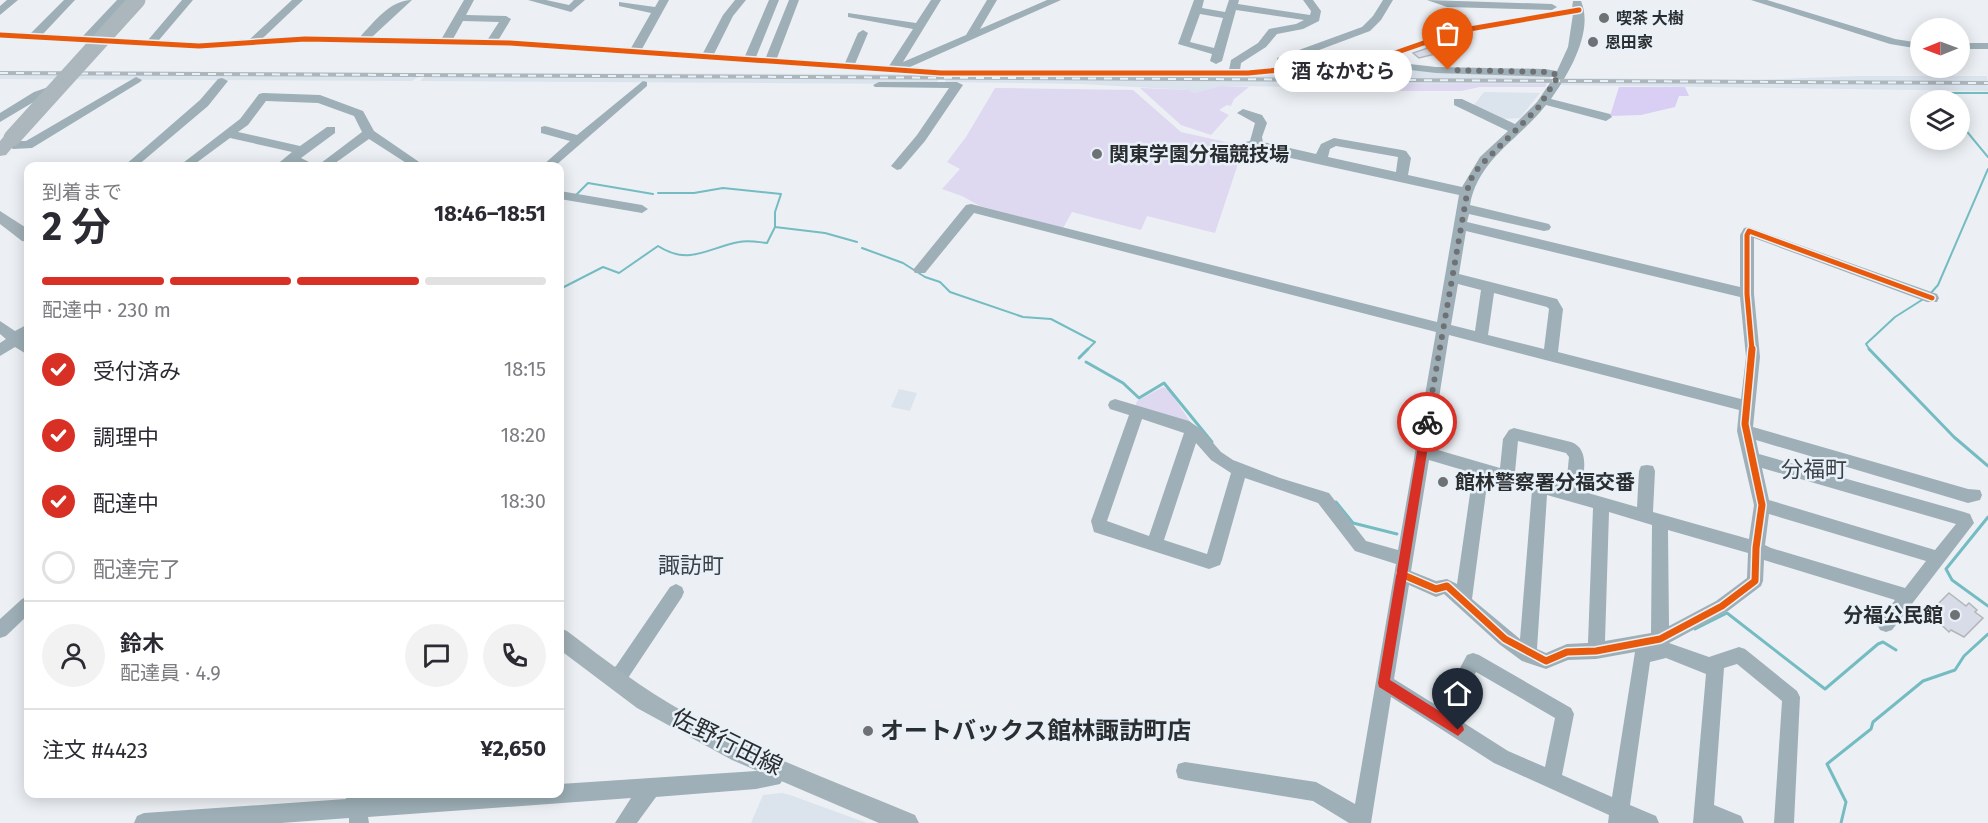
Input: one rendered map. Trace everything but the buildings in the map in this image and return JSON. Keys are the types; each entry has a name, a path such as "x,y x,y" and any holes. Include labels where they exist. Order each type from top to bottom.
{"highway":[{"path":"4,142 129,0"},
{"path":"4,142 137,0"}],"main road":[{"path":"0,216 24,234"},
{"name":"佐野行田線","path":"564,641 613,679 695,729 780,770 908,823"}],"street":[{"path":"0,12 13,0"},
{"path":"34,37 70,0"},
{"path":"86,40 123,0"},
{"path":"104,41 141,0"},
{"path":"151,43 188,0"},
{"path":"251,44 298,0"},
{"path":"364,39 383,19 407,0"},
{"path":"533,0 571,9 580,0"},
{"path":"635,51 664,0"},
{"path":"707,57 728,15 741,0"},
{"path":"749,60 774,0"},
{"path":"770,61 794,0"},
{"path":"892,71 936,0"},
{"path":"969,39 992,0"},
{"path":"892,71 1056,0"},
{"path":"1308,0 1316,11 1315,19"},
{"path":"1283,69 1281,60 1366,28 1377,18 1388,0"},
{"path":"1432,0 1447,4 1575,7"},
{"path":"1756,0 1894,42 1910,44"},
{"path":"446,42 470,1"},
{"path":"623,3 657,12"},
{"path":"1218,52 1184,44 1197,5 1231,7 1315,19"},
{"path":"1214,73 1231,7"},
{"path":"1367,62 1458,31 1575,7"},
{"path":"1185,771 1316,792 1361,821 1466,192 1469,182 1479,167 1544,101 1576,39 1580,21 1575,7"},
{"path":"852,15 919,27"},
{"path":"459,18 506,19 492,42"},
{"path":"1234,73 1235,62 1262,45 1273,31 1299,27 1315,19"},
{"path":"848,68 863,33"},
{"path":"0,35 199,46 304,39 492,42 941,73 1234,73 1367,62 1436,70 1545,72 1559,75"},
{"path":"1970,46 1988,46"},
{"path":"941,73 941,86"},
{"path":"0,118 46,89 68,82 13,145 28,145 136,80"},
{"path":"134,162 204,103 222,81"},
{"path":"552,162 643,84"},
{"path":"879,85 957,85 921,138 897,166"},
{"path":"190,162 244,122 263,97 320,99 359,114 369,133 401,162"},
{"path":"1544,101 1606,117"},
{"path":"1458,102 1517,130"},
{"path":"25,104 48,104"},
{"path":"1243,113 1258,118 1261,123 1253,145 1466,192"},
{"path":"287,162 331,130"},
{"path":"545,130 577,139"},
{"path":"329,162 369,133"},
{"path":"228,134 304,151"},
{"path":"1321,159 1325,147 1332,143 1402,154 1405,158 1401,177"},
{"path":"292,159 300,162"},
{"path":"564,196 642,209"},
{"path":"920,270 971,208 1747,406"},
{"path":"1463,208 1544,227"},
{"path":"1460,225 1747,294"},
{"path":"1114,405 1184,425 1215,456 1240,470 1323,498 1350,530 1355,542 1403,566 1436,589 1448,586 1502,638 1546,662 1567,652 1596,651 1660,639 1722,606 1755,581 1756,548 1762,505 1754,459 1745,431 1753,357 1747,294 1747,235 1749,231 1927,297"},
{"path":"1451,277 1547,300 1555,306 1550,355"},
{"path":"1481,337 1488,286"},
{"path":"0,326 24,347"},
{"path":"0,351 24,332"},
{"path":"1137,412 1099,521 1100,527 1209,562 1214,560 1240,470"},
{"path":"1154,545 1192,431"},
{"path":"1745,431 1968,496 1974,495"},
{"path":"1507,477 1511,439 1514,434 1571,448 1577,456 1573,496"},
{"path":"1422,452 1756,548 1767,554 1907,596"},
{"path":"1754,459 1964,519 1966,523 1886,624"},
{"path":"1463,601 1481,469"},
{"path":"1647,471 1660,639"},
{"path":"1528,654 1540,486"},
{"path":"1596,651 1601,504"},
{"path":"1762,505 1938,558"},
{"path":"613,679 622,672 676,592"},
{"path":"0,630 24,608"},
{"path":"1619,816 1642,656 1666,650 1701,662 1715,670"},
{"path":"1734,823 1704,817 1715,663 1739,655 1791,697 1784,823"},
{"path":"1442,719 1473,661 1565,714 1551,780"},
{"path":"1384,683 1501,757 1619,816 1649,823"},
{"path":"564,793 767,779 780,770"},
{"path":"625,823 651,787"},
{"path":"144,823 269,818 356,808 496,798"}],"shaded area":[{"path":"1353,65 1443,73 1548,75 1551,77 1545,87 1479,87 1461,91 1343,91 1342,87 1220,86 1194,93 1189,90 1081,84 945,82 946,75 1252,76"},
{"path":"0,71 424,73 412,81 0,79"},
{"path":"428,73 939,76 937,84 420,81"},
{"path":"1858,76 1970,78 1970,76 1987,76 1988,91 1559,85 1565,78 1755,80"},
{"path":"1386,84 1547,84 1545,87 1479,87 1461,91 1343,91 1342,87 1387,87"},
{"path":"1220,86 1249,87 1234,99 1231,106 1227,105 1219,110 1229,115 1211,135 1181,125 1140,88 1189,90 1194,93"},
{"path":"1619,87 1685,87 1689,96 1679,96 1675,107 1641,115 1610,116"},
{"name":"関東学園分福競技場","path":"995,88 1133,90 1181,132 1244,146 1215,233 1147,216 1141,230 1072,212 1063,228 980,206 942,189 960,169 947,162 966,137"},
{"path":"1484,92 1540,93 1520,118 1502,119 1473,106"},
{"path":"1163,387 1169,390 1191,423 1135,407 1137,401"},
{"path":"899,389 917,393 910,411 891,407"},
{"path":"782,793 867,823 751,823 763,795"}],"waterway":[{"path":"1970,93 1988,93"},
{"path":"1970,135 1988,157"},
{"path":"1930,294 1938,285 1988,169"},
{"path":"576,195 588,183 653,194"},
{"path":"658,193 694,193 723,188 781,194 775,212 775,227"},
{"path":"564,287 603,267 619,273 658,246 679,255 689,255 742,241 767,243 775,227"},
{"path":"775,227 825,233 857,242"},
{"path":"862,248 903,263 925,277 940,282 950,292 1023,317 1051,319 1095,342 1079,358"},
{"path":"1870,350 1866,344 1895,317 1925,298"},
{"path":"1869,349 1954,437 1988,466"},
{"path":"1086,362 1123,383 1139,398 1164,383 1212,442"},
{"path":"1336,502 1353,523 1397,534"},
{"path":"1988,517 1946,569 1952,580 1988,606"},
{"path":"1695,629 1727,613 1825,689 1878,644 1883,642 1896,650"},
{"path":"1841,823 1846,802 1827,764 1871,729 1873,722 1923,681 1955,670 1964,656 1988,634"}],"railway":[{"path":"0,73 1988,83"}],"cycle path":[{"path":"0,35 199,46 305,39 510,43 941,73 1248,73 1372,61 1458,31 1579,10"},
{"path":"1401,574 1436,589 1447,586 1505,639 1546,661 1567,652 1596,651 1660,639 1722,606 1755,581 1756,548 1762,505 1745,424 1753,357 1747,294 1747,235 1749,231 1932,298"}],"way so far":[{"path":"1427,422 1469,182 1479,167 1538,108 1559,75 1545,72 1448,70"}],"place":[{"name":"喫茶 大樹","path":"1604,18"},
{"name":"恩田家","path":"1593,42"},
{"name":"酒 なかむら","path":"1448,70"},
{"name":"関東学園分福競技場","path":"1097,154"},
{"name":"館林警察署分福交番","path":"1443,482"},
{"name":"分福公民館","path":"1955,615"},
{"name":"オートバックス館林諏訪町店","path":"868,731"}],"district":[{"name":"分福町","path":"1814,469"},
{"name":"諏訪町","path":"691,565"}],"route":[{"path":"1427,422 1384,683 1400,691 1458,730"}]}
